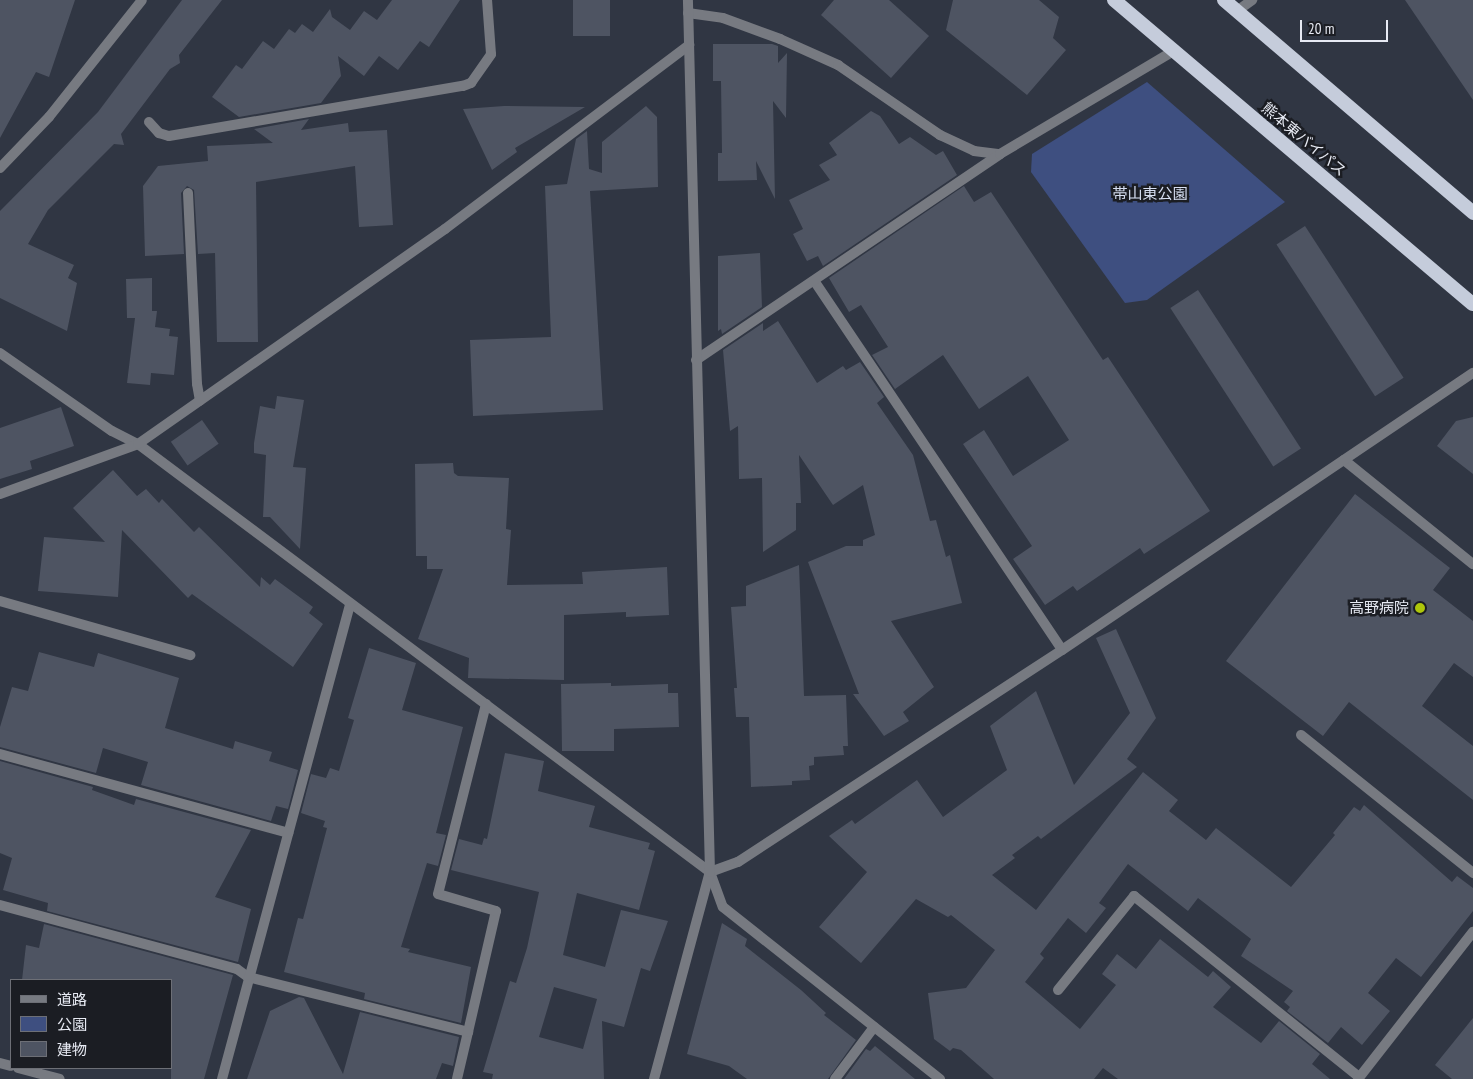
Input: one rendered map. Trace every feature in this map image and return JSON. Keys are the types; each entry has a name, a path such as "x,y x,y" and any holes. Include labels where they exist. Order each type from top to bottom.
{"highway":[{"name":"熊本東バイパス","path":"1114,0 1473,304"},
{"path":"1224,0 1473,213"}],"street":[{"path":"0,168 49,117 142,0"},
{"path":"149,122 159,133 169,136 463,86 471,83 491,54 487,0"},
{"path":"654,1079 710,872 688,0"},
{"path":"1237,11 1252,0"},
{"path":"688,13 750,26 804,50 838,66 940,135 974,151 1000,154"},
{"path":"0,494 138,444 445,228 689,45"},
{"path":"696,360 815,282 1000,154 1175,50"},
{"path":"188,192 197,384 200,401"},
{"path":"815,282 1062,650"},
{"path":"0,353 112,431 138,444 710,872 723,908 940,1079"},
{"path":"710,872 738,862 1062,650 1473,373"},
{"path":"1344,460 1473,564"},
{"path":"0,601 190,655"},
{"path":"222,1079 350,604"},
{"path":"457,1079 496,912 438,894 486,704"},
{"path":"1301,735 1473,873"},
{"path":"0,754 288,833"},
{"path":"1058,990 1134,896 1358,1078 1473,932"},
{"path":"0,905 237,969 248,977 468,1032"},
{"path":"835,1079 874,1027"},
{"path":"22,1069 60,1079"}],"green space":[{"name":"帯山東公園","path":"1147,82 1285,202 1147,300 1125,303 1031,172 1032,154"}],"building":[{"path":"0,0 75,0 49,77 36,72 0,138"},
{"path":"182,0 222,0 179,55 180,63 170,69 121,134 124,145 114,144 48,210 28,244 74,265 68,278 77,283 67,331 0,298 0,211 98,112"},
{"path":"392,0 460,0 429,47 420,41 398,70 379,56 364,76 338,56 341,76 321,103 239,117 212,97 236,65 242,69 263,41 274,49 289,29 295,33 302,24 313,32 330,9 332,17 350,30 364,11 377,20"},
{"path":"573,0 610,0 610,36 573,36"},
{"path":"834,0 889,0 929,36 891,78 821,15"},
{"path":"953,0 1039,0 1059,17 1053,38 1066,50 1027,95 946,30"},
{"path":"1405,0 1473,0 1473,100"},
{"path":"713,44 772,44 778,46 778,63 787,53 786,118 773,101 775,199 756,161 757,180 718,181 718,153 722,153 721,81 713,81"},
{"path":"504,106 585,107 515,148 517,152 492,170 463,109"},
{"path":"646,106 657,117 658,187 590,191 603,410 473,416 470,340 551,337 545,186 567,184 576,139 587,131 589,169 602,173 602,142"},
{"path":"871,111 880,116 899,144 910,137 936,155 943,151 957,175 823,266 818,256 807,261 793,234 803,229 789,200 830,180 819,165 837,155 829,143"},
{"path":"309,119 301,130 348,123 349,132 387,130 393,225 359,227 355,166 256,182 258,342 217,342 215,253 198,254 194,190 187,186 181,193 184,254 145,256 143,186 158,166 208,161 207,146 273,143 254,129"},
{"path":"964,186 974,202 991,192 1103,360 1108,357 1210,511 1144,554 1140,548 1077,591 1073,586 1045,605 1013,559 1032,546 963,444 984,430 1013,476 1069,440 1028,376 979,409 943,355 895,389 872,355 888,347 861,305 849,312 829,278"},
{"path":"1305,226 1404,378 1375,396 1276,245"},
{"path":"760,253 762,307 722,334 721,329 718,331 718,256"},
{"path":"152,278 152,311 157,311 155,327 170,329 169,336 178,337 174,375 151,373 150,385 127,383 135,318 127,318 126,279"},
{"path":"1198,290 1301,449 1273,466 1170,308"},
{"path":"778,321 817,383 843,366 846,370 860,362 884,397 877,403 913,455 930,521 936,520 946,557 950,555 962,603 891,621 934,687 903,712 909,721 884,736 853,694 859,694 808,562 846,546 863,546 863,540 875,535 863,485 833,505 799,455 801,503 796,503 796,530 763,552 762,478 739,479 738,426 730,431 723,350 763,323 763,331"},
{"path":"277,396 304,400 293,467 306,468 300,549 270,517 263,517 266,455 254,453 254,443 260,406 275,409"},
{"path":"61,407 74,446 30,461 32,469 0,479 0,428"},
{"path":"1473,417 1473,474 1437,446 1456,421"},
{"path":"202,420 219,444 188,466 171,442"},
{"path":"453,463 454,473 458,476 509,478 506,529 511,530 507,585 583,584 582,572 667,567 669,615 626,617 626,612 564,615 564,680 468,678 469,658 418,639 443,569 427,569 427,556 416,556 415,464"},
{"path":"113,470 137,496 146,489 159,503 162,499 194,532 199,527 260,587 261,577 270,585 275,579 313,607 309,613 323,624 293,667 192,594 188,598 122,530 118,597 38,591 44,537 105,542 73,508"},
{"path":"1355,494 1450,568 1433,590 1473,621 1473,677 1454,663 1422,706 1473,746 1473,800 1349,702 1323,736 1226,661"},
{"path":"799,565 804,696 846,695 848,746 843,746 844,755 814,757 814,765 809,766 810,780 792,781 792,785 751,787 749,717 736,717 734,688 737,688 731,607 746,606 746,586"},
{"path":"1116,629 1156,718 1127,759 1137,767 1041,839 1038,836 1012,855 1015,858 992,875 1036,910 1143,772 1178,800 1169,811 1206,840 1216,828 1291,887 1335,835 1333,833 1354,807 1360,811 1364,805 1452,882 1457,876 1473,888 1473,911 1421,977 1396,958 1368,993 1390,1011 1362,1045 1341,1027 1328,1043 1287,1011 1290,1007 1284,1002 1293,991 1241,956 1251,939 1198,898 1188,911 1128,864 1099,903 1106,908 1086,933 1068,918 1040,954 1044,958 1025,982 1080,1029 1116,985 1102,974 1117,954 1136,969 1160,939 1208,977 1213,971 1231,987 1213,1007 1261,1043 1279,1021 1320,1054 1312,1064 1330,1079 1118,1079 1103,1068 1094,1079 994,1079 961,1050 953,1048 950,1051 934,1039 928,993 966,988 995,950 951,915 948,917 916,899 861,963 819,927 867,872 829,836 852,820 855,824 917,780 943,817 1007,770 990,726 1036,691 1074,785 1130,713 1096,638"},
{"path":"369,648 416,663 402,710 463,727 436,833 446,835 438,866 427,863 401,947 410,949 408,952 471,967 461,1023 364,999 365,993 284,972 298,918 303,919 327,828 323,827 325,821 301,813 311,774 326,778 330,768 339,771 354,720 348,718"},
{"path":"39,652 94,667 98,653 179,678 165,728 233,749 235,741 272,752 269,761 298,770 288,809 276,806 271,821 141,785 148,762 103,748 96,773 0,747 0,727 12,687 28,691"},
{"path":"611,683 611,686 668,684 668,693 678,693 679,727 614,729 614,751 562,751 561,684"},
{"path":"505,753 544,761 538,791 595,806 589,827 650,843 648,849 655,851 639,910 577,893 563,955 605,967 621,910 668,921 650,971 641,968 624,1027 602,1021 604,1079 492,1079 493,1074 483,1072 510,981 516,983 527,948 539,892 451,870 459,839 482,845 484,838 487,839","holes":["554,987 597,999 583,1049 539,1037"]},
{"path":"0,761 93,787 92,790 134,805 136,799 251,830 215,897 251,909 238,962 47,911 48,903 3,890 12,858 0,853"},
{"path":"722,923 747,939 745,946 801,990 826,1013 824,1015 856,1040 828,1079 747,1079 729,1066 687,1054"},
{"path":"44,924 233,975 204,1079 171,1079 172,979 22,979 26,945 39,948"},
{"path":"299,997 304,998 343,1074 360,1012 459,1037 453,1066 442,1063 436,1079 247,1079 270,1011"},
{"path":"1473,1018 1473,1079 1452,1079 1435,1065"},
{"path":"875,1046 915,1079 844,1079 866,1049 870,1051"}],"place":[{"name":"高野病院","path":"1420,608"}]}
